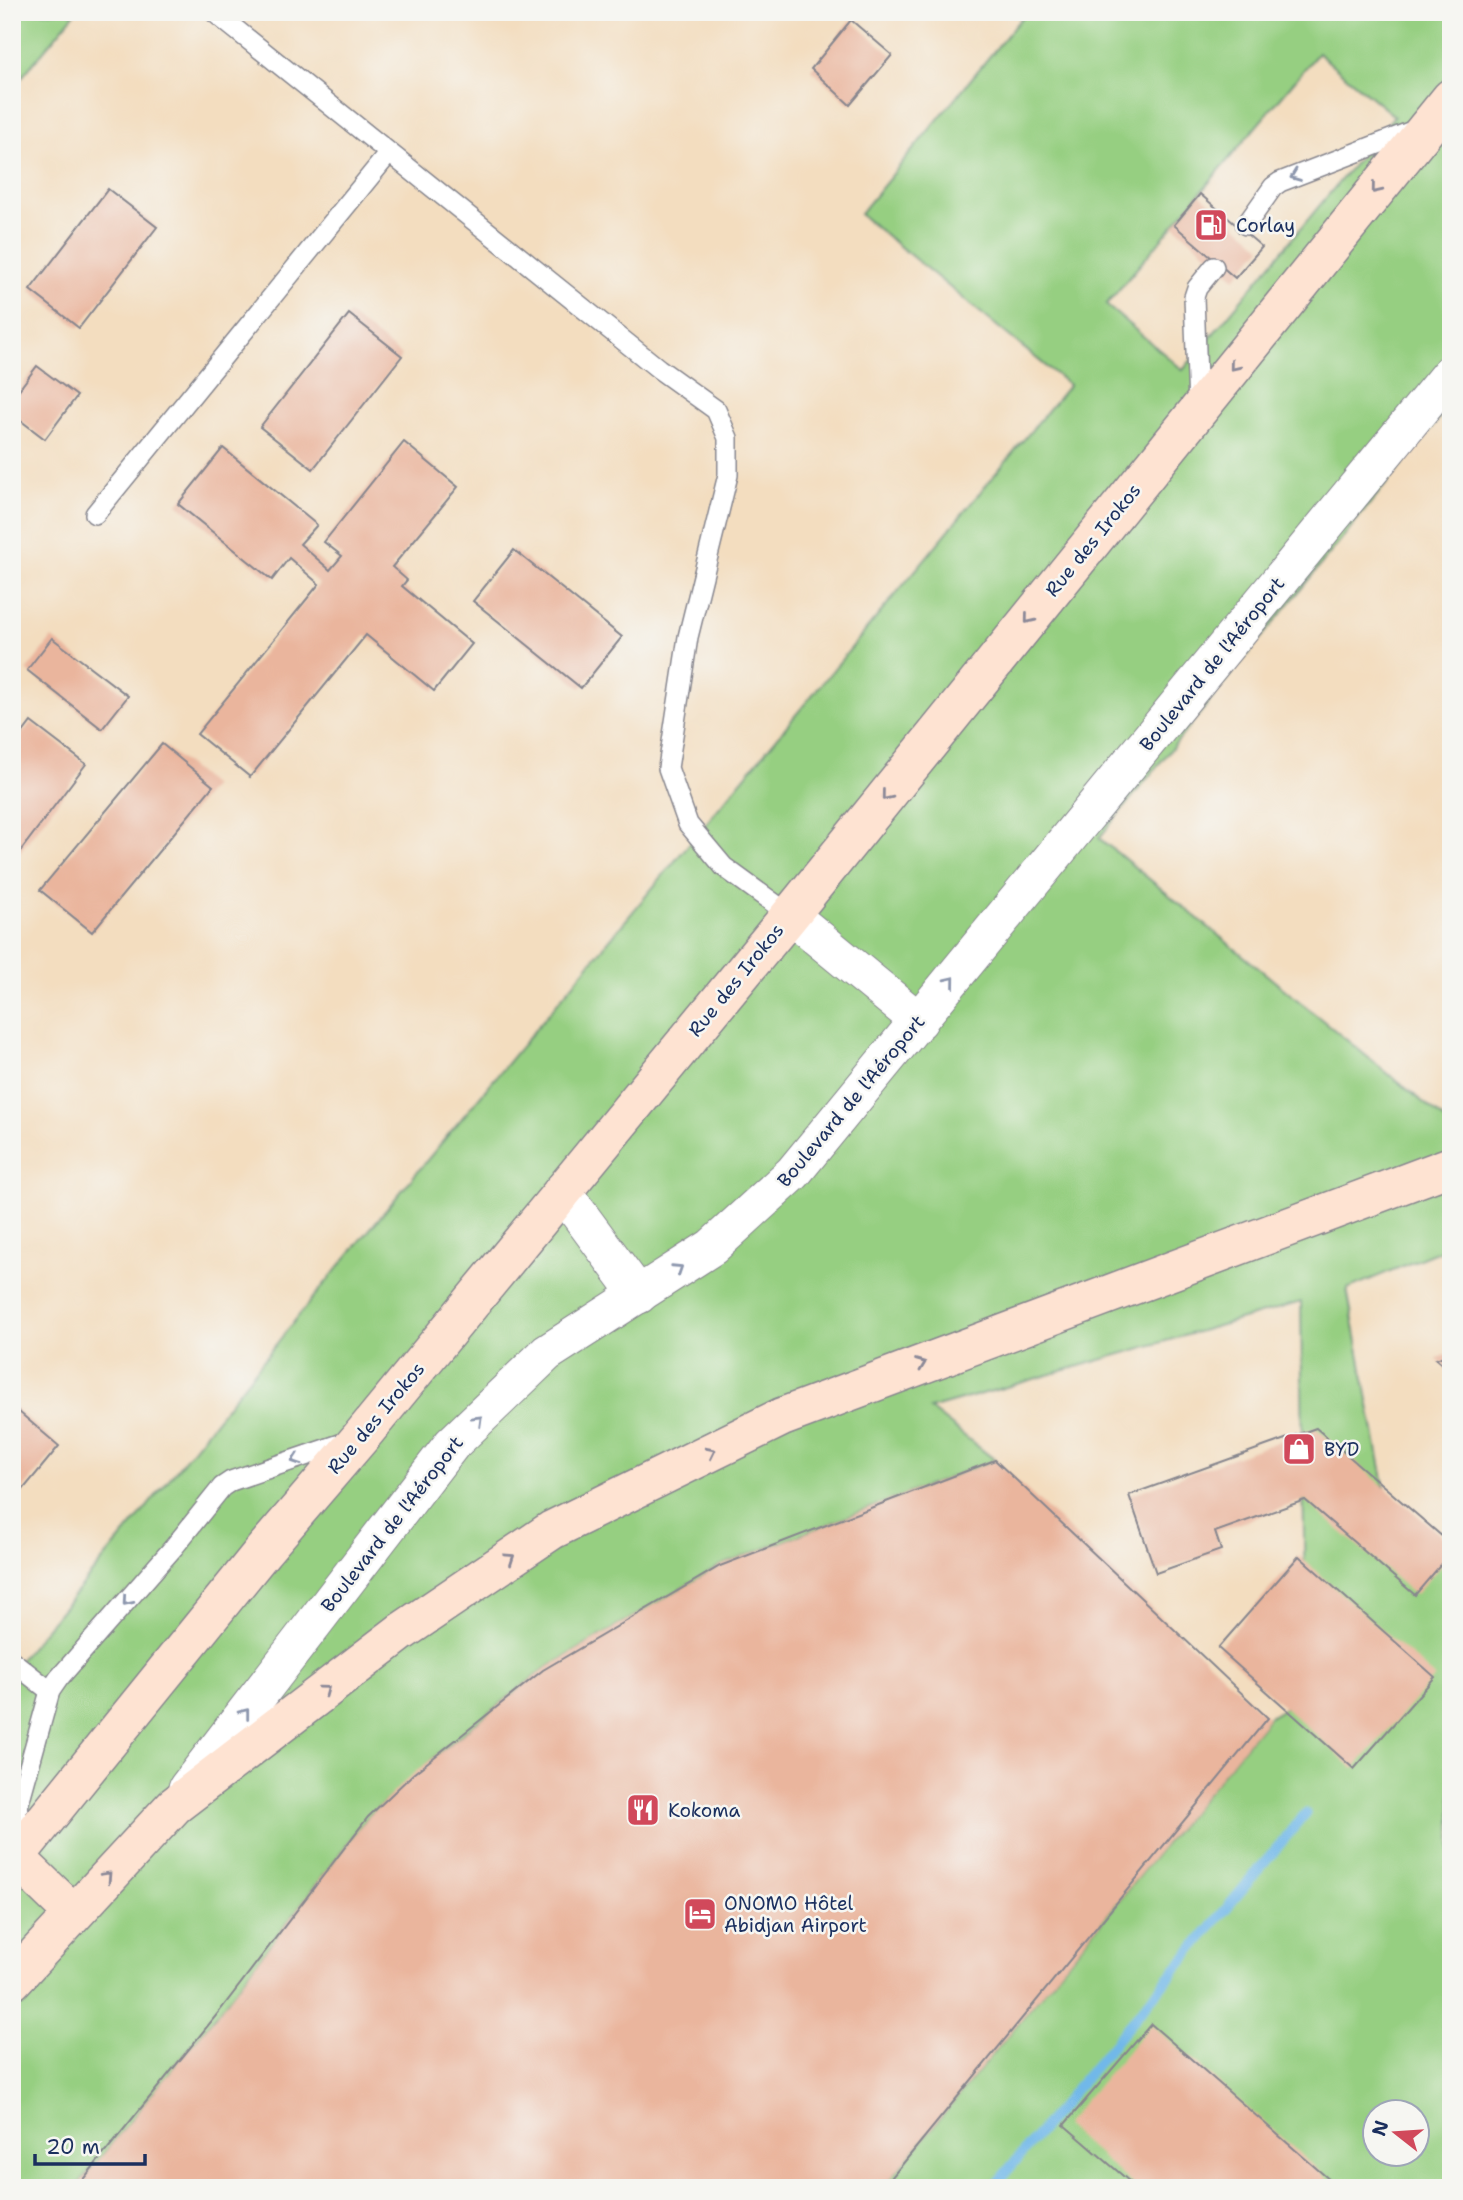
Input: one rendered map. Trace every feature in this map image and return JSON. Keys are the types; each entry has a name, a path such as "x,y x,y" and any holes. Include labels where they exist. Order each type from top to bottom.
{"main road":[{"name":"Rue des Irokos","path":"13,1849 360,1438 790,915 1439,112"},
{"path":"12,1981 174,1806 401,1632 552,1530 782,1417 1451,1166"},
{"path":"13,1849 73,1913"}],"street":[{"name":"Boulevard de l'Aéroport","path":"174,1806 452,1444 547,1353 712,1247 793,1174 1451,372"},
{"path":"790,915 919,1020"},
{"path":"562,1191 639,1295"}],"lane":[{"path":"215,12 659,369 716,410 728,438 728,475 688,637 668,768 688,824 724,867 790,915"},
{"path":"1246,225 1273,187 1280,182 1439,112"},
{"path":"95,514 390,153"},
{"path":"1198,410 1194,297 1197,288 1214,267"},
{"path":"13,1849 50,1690 222,1488 231,1481 360,1438"},
{"path":"12,1661 50,1690"}],"green space":[{"path":"12,12 76,12 12,89"},
{"path":"1026,12 1451,12 1451,404 1099,838 1451,1125 1451,1246 1347,1289 1385,1490 1451,1546 1451,2188 883,2188 1268,1718 1306,1695 1301,1302 930,1409 995,1460 720,1566 543,1670 446,1747 368,1817 219,2012 76,2188 12,2188 12,1669 139,1517 308,1304 1069,385 860,214","holes":["1318,53 1394,116 1183,370 1106,305"]}],"building":[{"path":"851,20 892,55 850,105 811,69"},
{"path":"108,189 157,227 79,328 30,290"},
{"path":"1200,194 1262,247 1235,278 1174,225"},
{"path":"349,314 402,356 313,469 260,427"},
{"path":"37,366 77,396 45,439 12,414 12,399"},
{"path":"404,442 458,487 392,567 407,580 402,586 472,644 434,691 366,635 250,777 197,734 319,584 289,558 272,580 178,504 223,448 317,525 300,544 330,570 342,556 324,542"},
{"path":"514,550 622,637 581,688 473,601"},
{"path":"52,638 128,696 102,729 27,670"},
{"path":"31,722 86,764 12,862 12,747"},
{"path":"162,744 213,786 92,932 40,890"},
{"path":"1451,1353 1451,1372 1436,1359"},
{"path":"12,1406 59,1446 12,1503"},
{"path":"1316,1428 1451,1544 1451,1553 1415,1595 1305,1500 1215,1532 1221,1550 1156,1573 1129,1495"},
{"name":"ONOMO Hôtel Abidjan Airport","path":"995,1460 1268,1718 883,2188 76,2188 219,2012 368,1817 413,1774 543,1670 720,1566"},
{"path":"1299,1556 1435,1677 1354,1769 1218,1648"},
{"path":"1151,2024 1339,2188 1137,2188 1064,2125"}],"waterway":[{"path":"993,2188 1306,1813"}],"place":[{"name":"Corlay","path":"1211,225"},
{"name":"BYD","path":"1299,1449"},
{"name":"Kokoma","path":"643,1810"},
{"name":"ONOMO Hôtel Abidjan Airport","path":"700,1914"}]}
